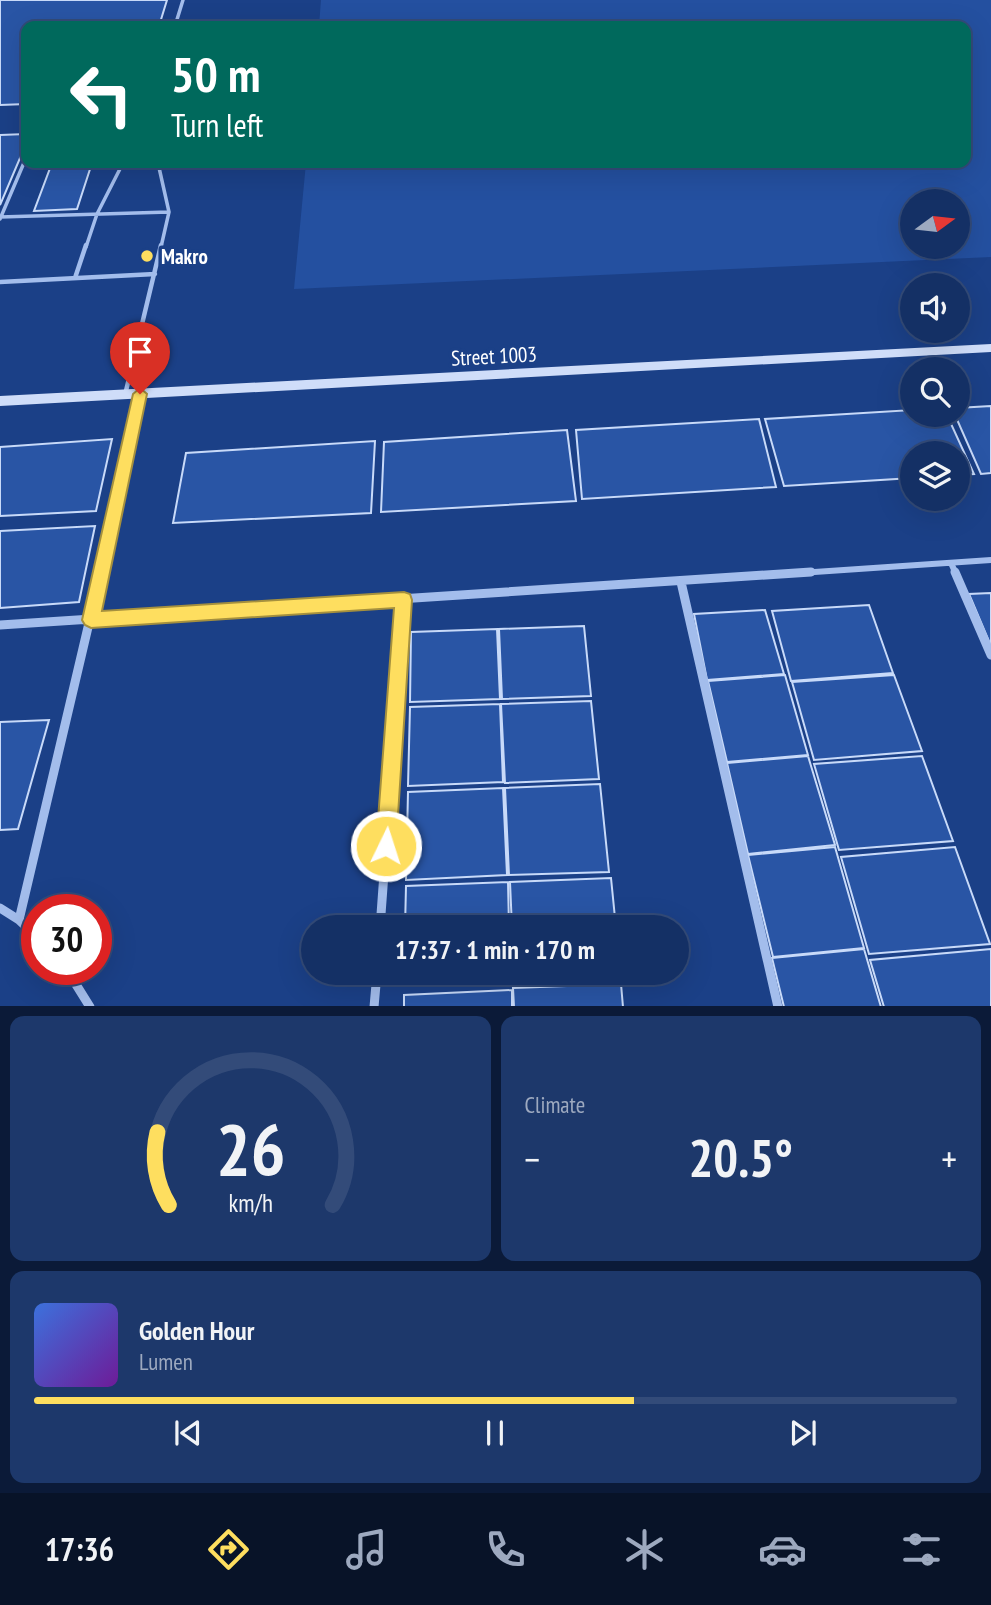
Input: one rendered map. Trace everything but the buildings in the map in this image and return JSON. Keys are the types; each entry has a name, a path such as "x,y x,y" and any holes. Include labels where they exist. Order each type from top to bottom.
{"main road":[{"name":"Street 1003","path":"0,401 991,348"}],"street":[{"path":"0,908 19,920 91,620 140,394"},
{"path":"0,625 991,561"},
{"path":"951,563 991,655"},
{"path":"681,582 778,1006"},
{"path":"381,915 404,600"},
{"path":"77,985 90,1006"},
{"path":"374,1006 376,985"}],"lane":[{"path":"177,21 183,0"},
{"path":"22,168 0,218 169,212"},
{"path":"75,278 97,214 120,168"},
{"path":"125,395 169,212 159,168"},
{"path":"0,282 155,274"}],"shaded area":[{"path":"321,0 991,0 991,257 970,258 970,189 900,189 900,259 947,259 294,289 306,168 971,168 971,21 319,21"}],"place":[{"name":"Makro","path":"147,256"}],"route":[{"path":"140,394 91,620 404,600 386,846"}]}
